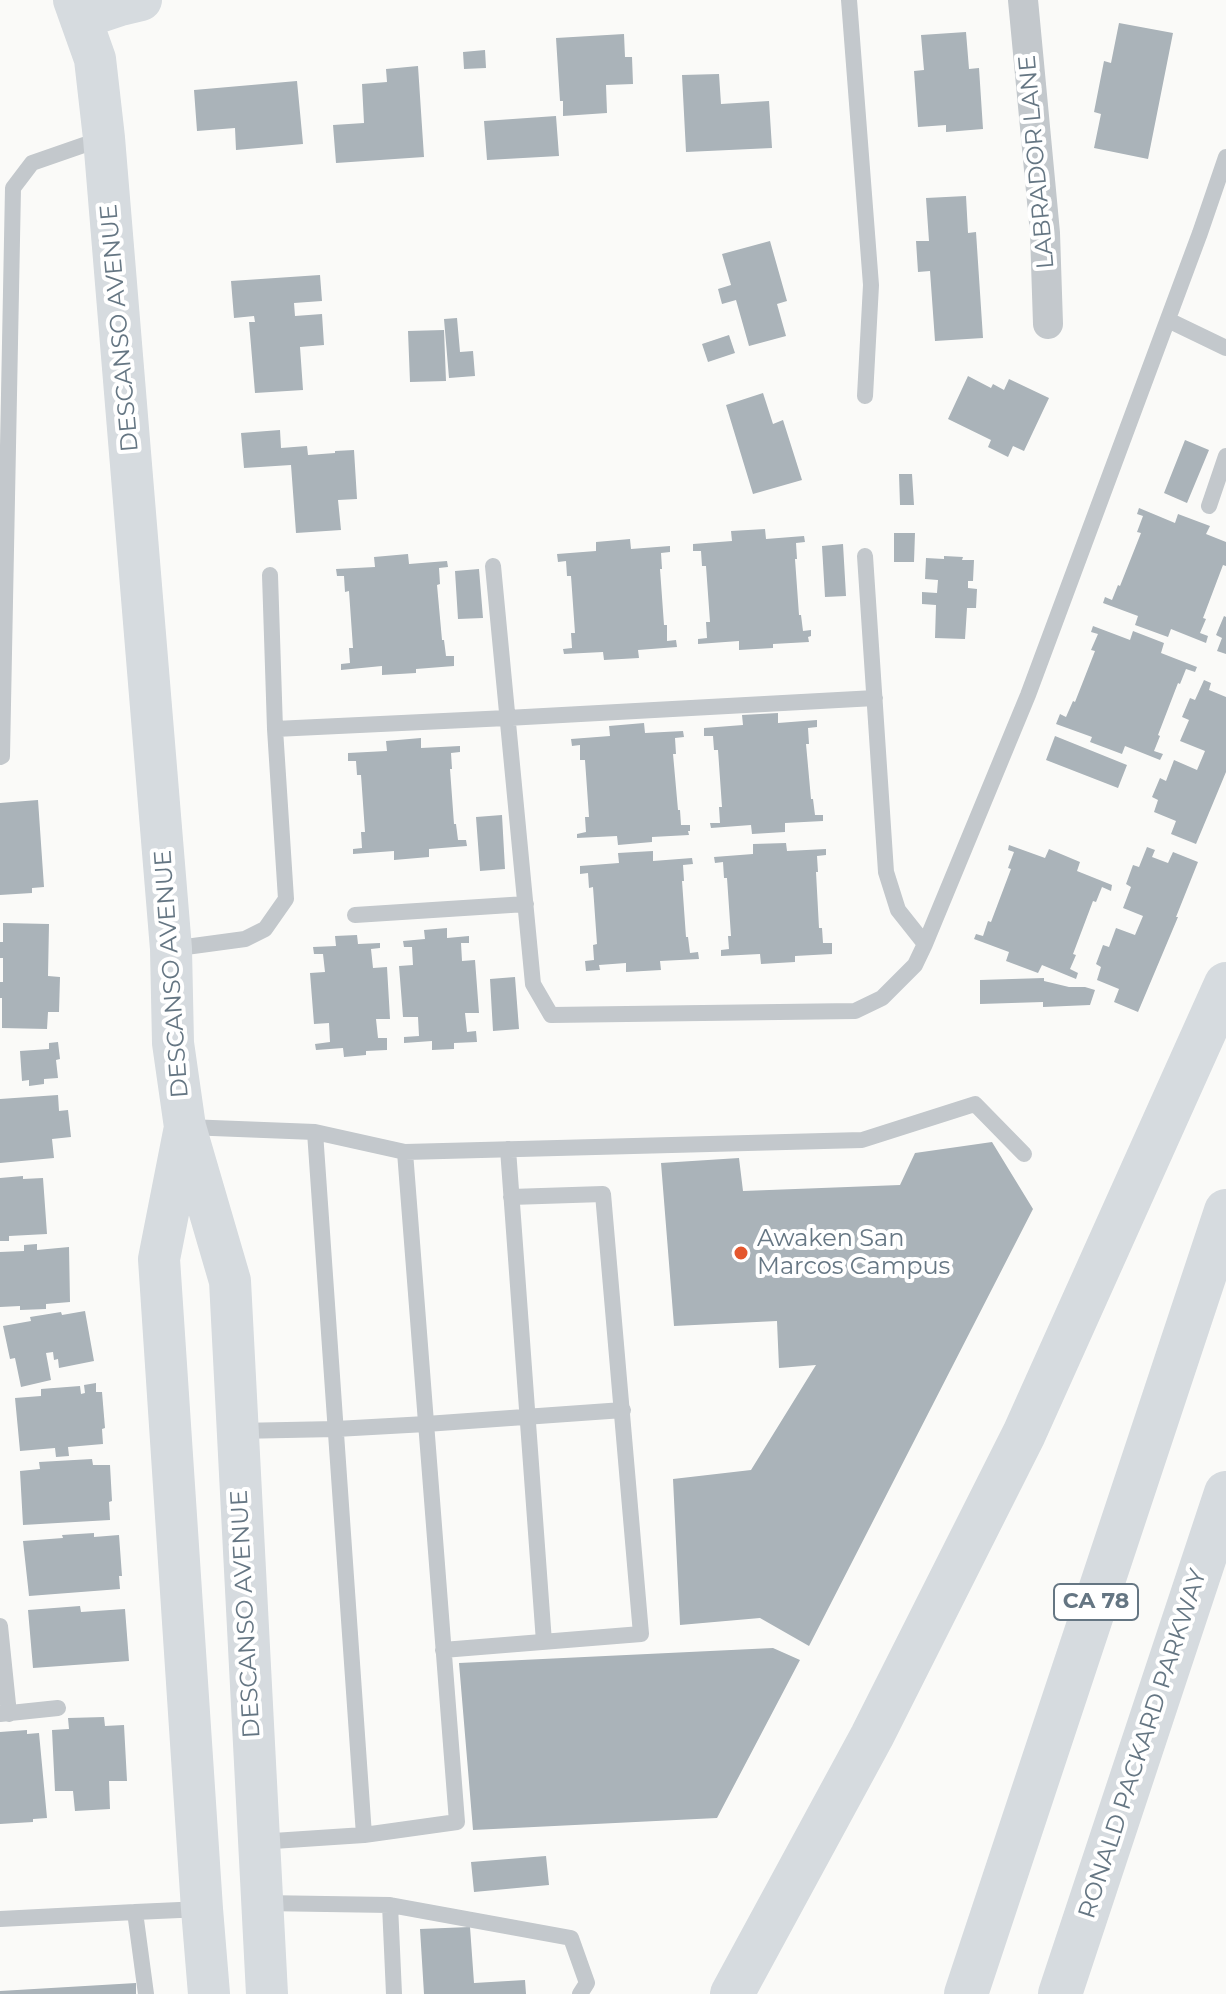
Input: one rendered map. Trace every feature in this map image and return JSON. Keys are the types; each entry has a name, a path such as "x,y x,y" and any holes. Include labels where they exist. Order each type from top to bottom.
{"highway":[{"path":"732,1994 872,1736 1024,1434 1226,984"},
{"name":"CA 78","path":"966,1994 1226,1211"},
{"name":"RONALD PACKARD PARKWAY","path":"1060,1994 1226,1493"}],"street":[{"path":"78,9 141,0"},
{"name":"LABRADOR LANE","path":"1023,0 1045,233 1048,324"},
{"name":"DESCANSO AVENUE","path":"78,9 95,59 104,138 171,949 173,1043 185,1127 230,1281 267,1994"},
{"path":"185,1127 159,1259 209,1994"}],"lane":[{"path":"849,0 871,285 865,396"},
{"path":"0,757 13,188 32,163 104,138"},
{"path":"493,566 533,984 551,1015 855,1011 882,998 915,965 1028,695 1226,157"},
{"path":"1168,320 1226,348"},
{"path":"1209,506 1226,456"},
{"path":"865,556 886,872 898,910 925,944"},
{"path":"171,949 245,939 265,929 286,899 275,729 270,575"},
{"path":"275,729 875,698"},
{"path":"355,915 526,904"},
{"path":"185,1127 315,1132 405,1152 862,1140 975,1104 1024,1154"},
{"path":"315,1132 364,1835"},
{"path":"508,1149 544,1642"},
{"path":"258,1842 364,1835 457,1822 405,1152"},
{"path":"443,1650 641,1634 603,1194 511,1197"},
{"path":"237,1431 336,1429 623,1410"},
{"path":"0,1626 4,1714 58,1708"},
{"path":"261,1903 390,1905 571,1938 587,1983 580,1994"},
{"path":"390,1905 394,1994"},
{"path":"0,1919 202,1909"},
{"path":"135,1912 146,1994"}],"building":[{"path":"1119,23 1173,33 1148,159 1094,148 1101,114 1094,112 1104,61 1111,63"},
{"path":"966,32 969,69 979,68 983,129 946,132 946,125 918,127 914,71 924,70 921,35"},
{"path":"624,34 625,57 632,57 633,84 606,85 607,113 563,116 556,38"},
{"path":"485,50 486,68 464,69 463,52"},
{"path":"418,66 424,157 336,163 333,125 364,123 362,84 387,82 386,69"},
{"path":"719,74 721,104 769,101 772,148 686,152 682,75"},
{"path":"297,81 303,144 236,150 235,128 197,131 194,90"},
{"path":"556,116 559,156 487,160 484,121"},
{"path":"966,196 968,233 976,232 983,338 935,341 930,271 918,272 916,241 929,241 926,198"},
{"path":"770,241 787,301 777,304 786,336 749,346 736,300 722,304 718,289 731,285 722,254"},
{"path":"320,275 322,301 294,303 295,316 322,314 324,345 300,347 303,390 255,393 249,322 255,322 254,316 234,318 231,281"},
{"path":"457,318 460,352 473,351 475,376 449,378 444,319"},
{"path":"444,330 446,381 410,382 408,331"},
{"path":"729,335 735,353 708,362 702,344"},
{"path":"968,376 991,388 993,384 1004,390 1009,379 1049,398 1024,451 1013,446 1008,457 988,447 991,440 948,419"},
{"path":"763,393 773,424 783,420 802,480 753,494 726,405"},
{"path":"280,430 281,448 307,446 308,455 354,450 357,499 338,500 341,530 296,533 291,465 244,468 241,433"},
{"path":"1185,440 1209,450 1187,503 1164,493"},
{"path":"899,474 912,474 914,505 900,505"},
{"path":"1139,508 1175,523 1178,514 1210,526 1206,534 1226,542 1226,566 1223,565 1200,633 1208,636 1206,643 1171,629 1168,637 1135,625 1138,616 1103,603 1105,597 1112,600 1120,586 1141,533 1137,532 1143,516 1137,514"},
{"path":"765,529 766,539 804,536 805,542 796,543 795,559 799,615 803,631 811,630 809,642 739,650 739,641 698,644 698,639 707,638 706,622 710,622 706,566 702,566 701,551 693,551 693,544 732,541 731,531"},
{"path":"894,533 915,533 914,562 894,562"},
{"path":"630,539 631,549 670,546 670,552 661,553 660,569 667,641 676,640 677,647 638,650 639,658 604,660 603,652 564,654 563,649 572,648 571,633 575,633 571,576 567,576 566,561 558,562 557,554 596,551 596,542"},
{"path":"843,544 846,596 825,597 822,546"},
{"path":"408,554 409,564 447,561 448,567 439,568 440,584 437,585 442,640 446,656 454,656 454,666 382,675 382,666 341,670 341,664 350,663 349,648 353,648 349,591 345,592 344,576 337,576 336,569 375,567 374,557"},
{"path":"944,556 974,560 973,581 968,581 968,588 977,589 976,608 967,608 965,639 935,638 936,605 922,604 922,592 937,593 938,580 925,579 926,558 944,559"},
{"path":"479,569 483,618 458,619 455,571"},
{"path":"1224,616 1226,654 1217,651 1222,638 1216,635"},
{"path":"1093,626 1130,640 1133,631 1164,643 1161,653 1197,667 1195,672 1186,669 1178,683 1154,751 1163,754 1160,760 1125,746 1122,754 1090,742 1092,737 1056,724 1060,714 1066,717 1075,702 1095,651 1091,650 1098,634 1091,632"},
{"path":"1204,680 1211,683 1209,690 1226,697 1226,772 1196,844 1171,834 1176,821 1154,812 1158,800 1152,797 1160,778 1166,781 1174,760 1197,770 1205,751 1180,741 1189,720 1182,717 1190,698 1195,700"},
{"path":"778,713 778,723 817,720 817,727 808,728 809,744 806,744 811,799 815,815 823,815 823,821 785,823 785,832 752,834 751,825 711,828 710,823 720,823 719,807 722,807 718,750 714,750 713,736 704,736 704,728 743,725 742,715"},
{"path":"644,723 645,733 683,731 684,737 675,738 676,754 673,754 678,810 681,825 690,825 689,835 652,837 652,842 618,845 617,836 577,838 577,834 586,832 585,817 589,817 585,760 580,760 580,745 572,746 571,739 610,736 609,726"},
{"path":"1055,736 1127,765 1118,788 1046,760"},
{"path":"421,738 421,748 460,746 460,752 451,753 450,769 454,824 458,840 466,840 467,846 429,849 429,857 394,860 394,851 353,854 353,849 362,848 361,832 365,832 361,775 357,775 356,761 348,761 348,753 387,751 386,741"},
{"path":"38,800 44,887 32,888 32,893 0,895 0,803"},
{"path":"502,815 505,869 480,871 476,817"},
{"path":"786,843 787,851 826,849 826,855 817,856 819,928 822,928 823,943 832,943 832,954 795,956 795,962 761,964 760,954 721,956 721,950 729,949 728,936 731,936 727,878 724,878 723,862 715,863 714,857 753,854 753,844"},
{"path":"1009,845 1045,858 1049,849 1080,862 1077,871 1112,885 1111,891 1102,887 1096,902 1093,901 1073,954 1076,955 1070,969 1078,973 1076,979 1042,965 1038,973 1006,961 1009,952 974,939 976,934 983,936 988,921 991,922 1011,869 1008,868 1014,852 1008,850"},
{"path":"1147,847 1155,850 1152,857 1168,863 1173,852 1198,862 1138,1012 1114,1002 1119,989 1097,980 1101,967 1096,964 1103,945 1109,947 1116,928 1135,935 1143,916 1123,908 1131,887 1126,884 1133,865 1139,867"},
{"path":"653,851 653,861 692,858 693,864 683,865 682,881 686,937 690,953 698,952 699,959 660,961 661,970 626,972 626,963 599,965 600,970 586,971 585,961 594,960 593,945 597,944 593,887 589,888 588,873 580,874 580,866 619,863 618,853"},
{"path":"3,923 49,924 48,976 60,977 59,1012 48,1012 47,1029 2,1028 0,982 3,982 3,958 0,958 0,942 3,942"},
{"path":"447,928 447,938 469,936 469,943 461,943 462,961 475,960 479,1013 465,1013 467,1032 476,1031 477,1042 454,1043 454,1049 432,1050 432,1041 404,1043 404,1037 419,1036 418,1017 403,1017 399,966 413,965 412,947 404,947 403,941 425,939 424,930"},
{"path":"357,935 358,944 380,943 380,948 371,949 373,968 387,967 390,1019 376,1019 378,1038 387,1038 387,1050 344,1057 343,1048 316,1050 315,1044 330,1042 329,1023 314,1024 310,973 325,972 323,954 314,954 313,947 336,946 335,936"},
{"path":"515,977 519,1029 493,1031 490,979"},
{"path":"1044,978 1044,981 1069,987 1095,990 1090,1005 1043,1007 1043,1002 980,1004 980,980"},
{"path":"58,1042 58,1078 44,1079 44,1084 29,1086 29,1080 22,1081 20,1051 49,1049 49,1043"},
{"path":"58,1095 59,1111 68,1110 71,1137 52,1139 54,1158 0,1163 0,1099"},
{"path":"992,1142 1033,1209 809,1646 760,1618 680,1625 673,1479 751,1470 816,1365 779,1368 777,1321 674,1326 661,1163 739,1158 743,1191 900,1185 915,1153"},
{"path":"23,1176 23,1179 43,1178 47,1234 9,1236 9,1241 0,1241 0,1178"},
{"path":"37,1244 37,1250 69,1247 70,1302 46,1304 46,1309 0,1307 0,1252 24,1251 24,1245"},
{"path":"85,1311 94,1361 59,1368 53,1352 46,1353 51,1380 21,1387 15,1358 10,1359 3,1326 31,1321 30,1317"},
{"path":"96,1383 96,1392 102,1392 103,1444 68,1447 69,1456 56,1457 55,1448 20,1451 15,1398 41,1396 41,1389 80,1386 81,1394 85,1393 84,1385"},
{"path":"92,1459 93,1465 110,1465 110,1520 23,1525 20,1471 40,1469 39,1462"},
{"path":"94,1533 94,1537 119,1535 120,1589 29,1596 23,1541"},
{"path":"80,1606 81,1612 125,1609 129,1661 33,1668 28,1610"},
{"path":"773,1648 800,1660 717,1818 473,1830 459,1663"},
{"path":"104,1717 105,1726 124,1725 127,1781 109,1781 110,1809 75,1811 73,1791 55,1791 52,1730 69,1729 68,1718"},
{"path":"27,1730 27,1734 39,1733 47,1818 0,1824 0,1732"},
{"path":"546,1856 549,1885 474,1892 471,1862"},
{"path":"470,1927 474,1983 525,1980 526,1994 424,1994 420,1929"},
{"path":"136,1983 136,1994 0,1994 0,1991"}],"place":[{"name":"Awaken San Marcos Campus","path":"741,1253"}]}
